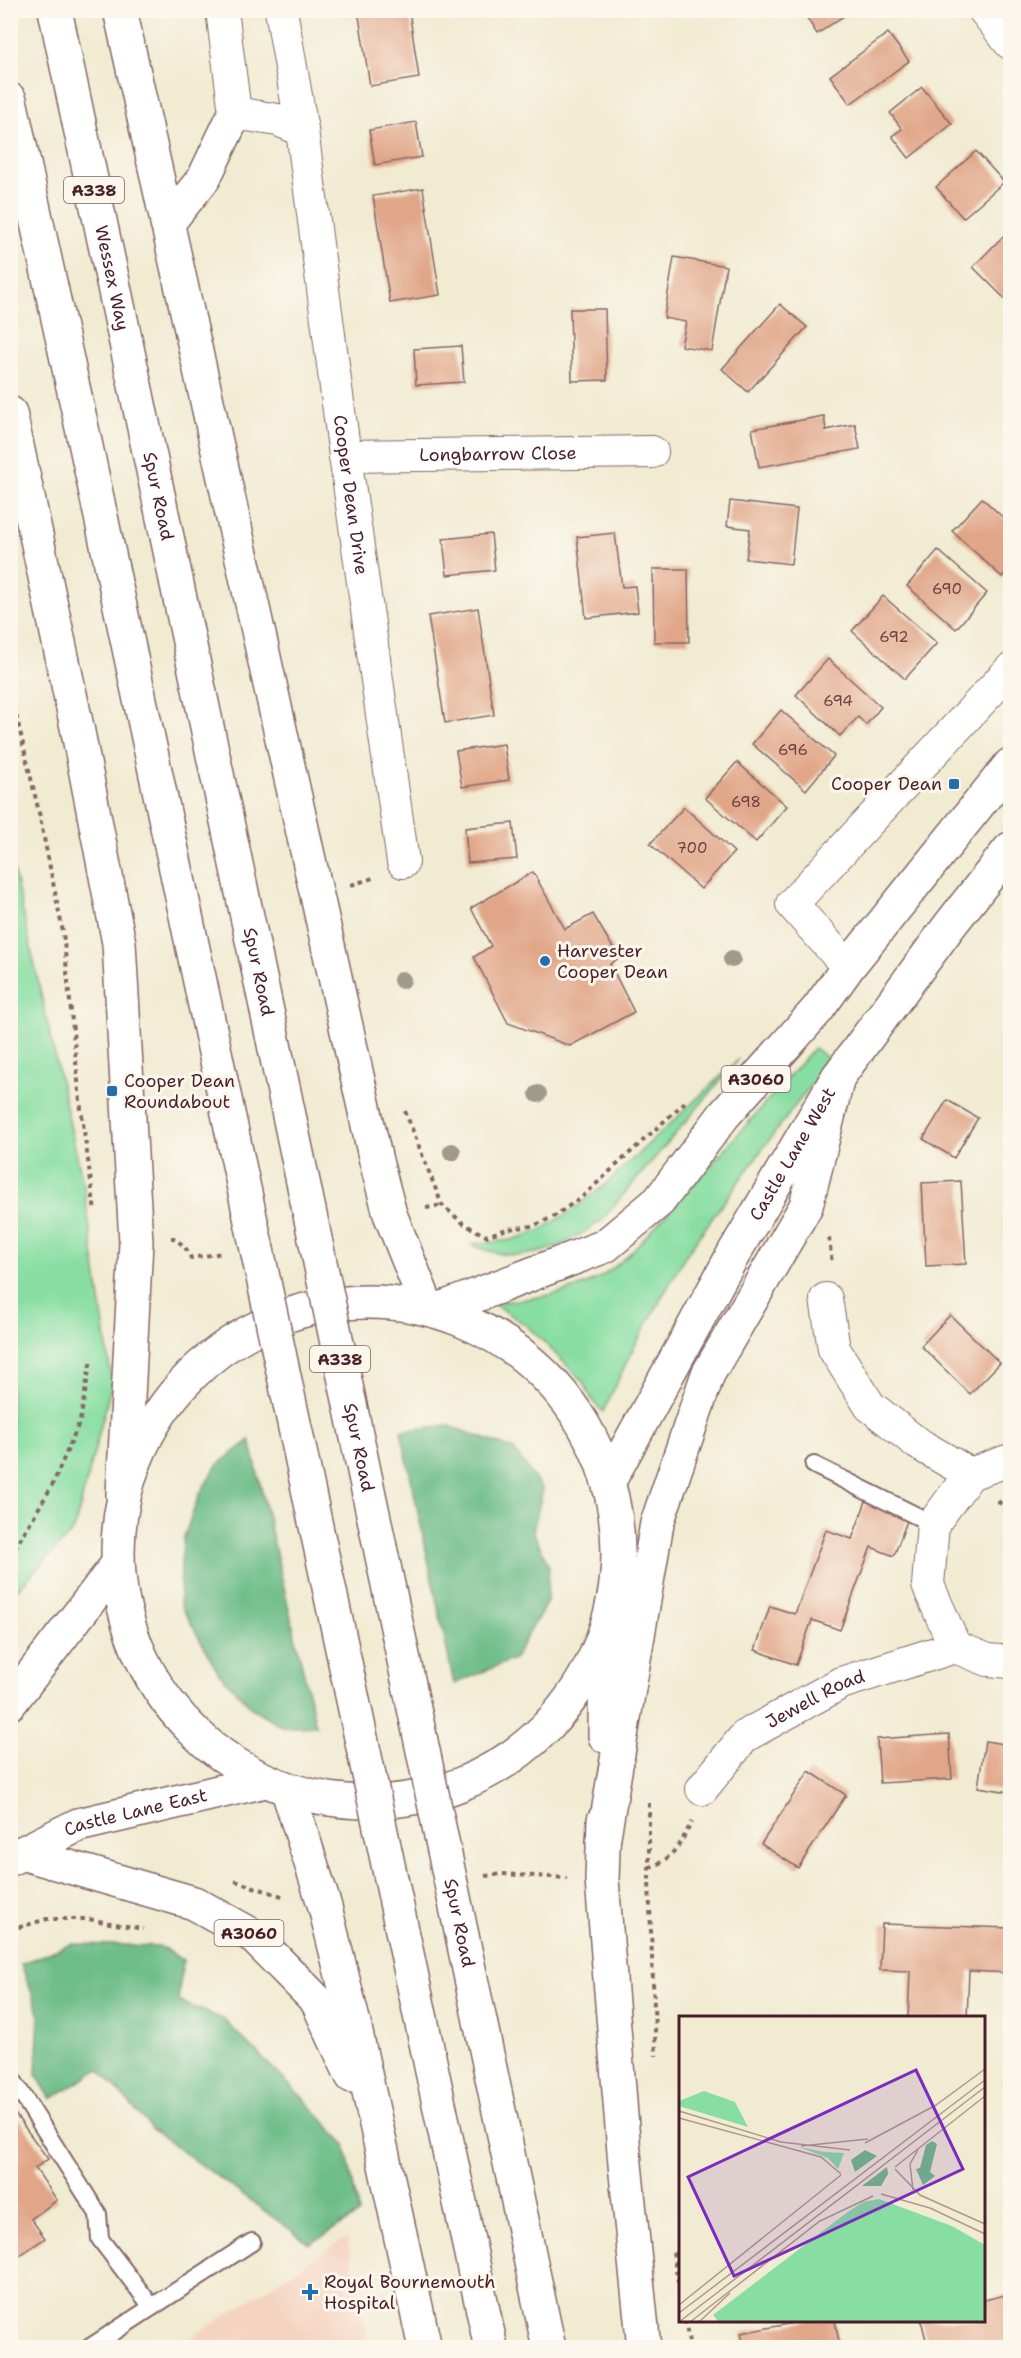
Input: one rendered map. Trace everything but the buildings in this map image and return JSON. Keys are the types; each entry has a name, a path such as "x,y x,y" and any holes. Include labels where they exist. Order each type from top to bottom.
{"main road":[{"name":"Wessex Way","path":"55,10 132,370"},
{"path":"120,10 376,1161 390,1214 433,1308"},
{"name":"A338","path":"10,100 84,437 491,2348"},
{"path":"167,224 204,178 235,113"},
{"name":"Spur Road","path":"132,370 549,2348"},
{"path":"12,424 77,727 119,943 136,1242 123,1494 117,1565 130,1633 161,1694 207,1745 276,1786 352,1803 418,1799 480,1777 534,1740 578,1690 606,1631"},
{"name":"A3060","path":"433,1308 605,1246 659,1201 724,1115 818,1009 848,967 1011,765"},
{"name":"Castle Lane West","path":"609,1481 734,1253 838,1077 950,925 1011,849"},
{"path":"603,1842 657,1523 708,1374 806,1206 838,1077"},
{"path":"123,1494 153,1421 205,1361 272,1320 332,1301 370,1299 433,1308 485,1329 527,1356 562,1392 591,1434 609,1481 619,1556 606,1631 603,1892 625,2164 644,2348"},
{"path":"10,1703 117,1565"},
{"path":"276,1786 325,1907 379,2135 425,2348"},
{"name":"Castle Lane East","path":"16,1856 78,1825 276,1786"},
{"name":"A3060","path":"16,1856 129,1882 194,1903 252,1935 317,2001 379,2135"}],"street":[{"path":"222,10 226,27 235,113 278,120 302,130"},
{"name":"Cooper Dean Drive","path":"281,10 302,130 345,456 403,862"},
{"path":"984,10 1011,43"},
{"name":"Longbarrow Close","path":"345,456 652,452"},
{"path":"848,967 792,904 1011,670"},
{"path":"826,1299 834,1349 870,1406 917,1443 970,1474"},
{"path":"1011,1460 970,1474 933,1524 928,1585 955,1647 988,1660 1011,1662"},
{"name":"Jewell Road","path":"702,1789 745,1736 841,1683 955,1647"}],"lane":[{"path":"814,1465 933,1524"},
{"path":"11,2077 98,2214 100,2239 152,2307"},
{"path":"89,2348 252,2242"}],"path":[{"path":"10,689 38,808 63,932 80,1101 95,1214"},
{"path":"351,885 400,868 403,862"},
{"path":"402,1105 442,1205 464,1224 486,1236 507,1229 532,1226 582,1197 691,1096"},
{"path":"10,1556 52,1486 80,1421 93,1351"},
{"path":"649,1867 659,1865 676,1849 704,1802 702,1789"},
{"path":"649,1796 649,1867 656,2060"},
{"path":"673,2249 679,2282"},
{"path":"685,2322 690,2348"}],"shaded area":[{"name":"Royal Bournemouth Hospital","path":"347,2237 370,2347 177,2347"}],"green space":[{"path":"10,854 84,1188 112,1383 74,1530 11,1596"},
{"path":"814,1048 830,1060 687,1253 633,1349 603,1412 591,1398 583,1382 546,1344 527,1326 493,1303 571,1290 595,1280 614,1268 681,1198"},
{"path":"739,1059 601,1221 555,1247 523,1255 506,1255 471,1244 512,1240 539,1231 568,1213 605,1185"},
{"path":"447,1425 513,1449 543,1490 533,1531 549,1566 547,1602 514,1659 454,1684 401,1431"},
{"path":"250,1440 316,1726 285,1728 253,1709 219,1673 180,1604 184,1537 199,1495 217,1465"},
{"path":"71,1944 159,1946 183,1960 178,2001 223,2019 302,2097 345,2144 359,2214 310,2244 152,2129 99,2069 51,2099 36,2074 39,2013 21,1964"}],"place":[{"name":"Cooper Dean","path":"954,784"},
{"name":"Harvester Cooper Dean","path":"545,961"},
{"name":"Cooper Dean Roundabout","path":"112,1091"},
{"name":"Royal Bournemouth Hospital","path":"310,2292"}]}
